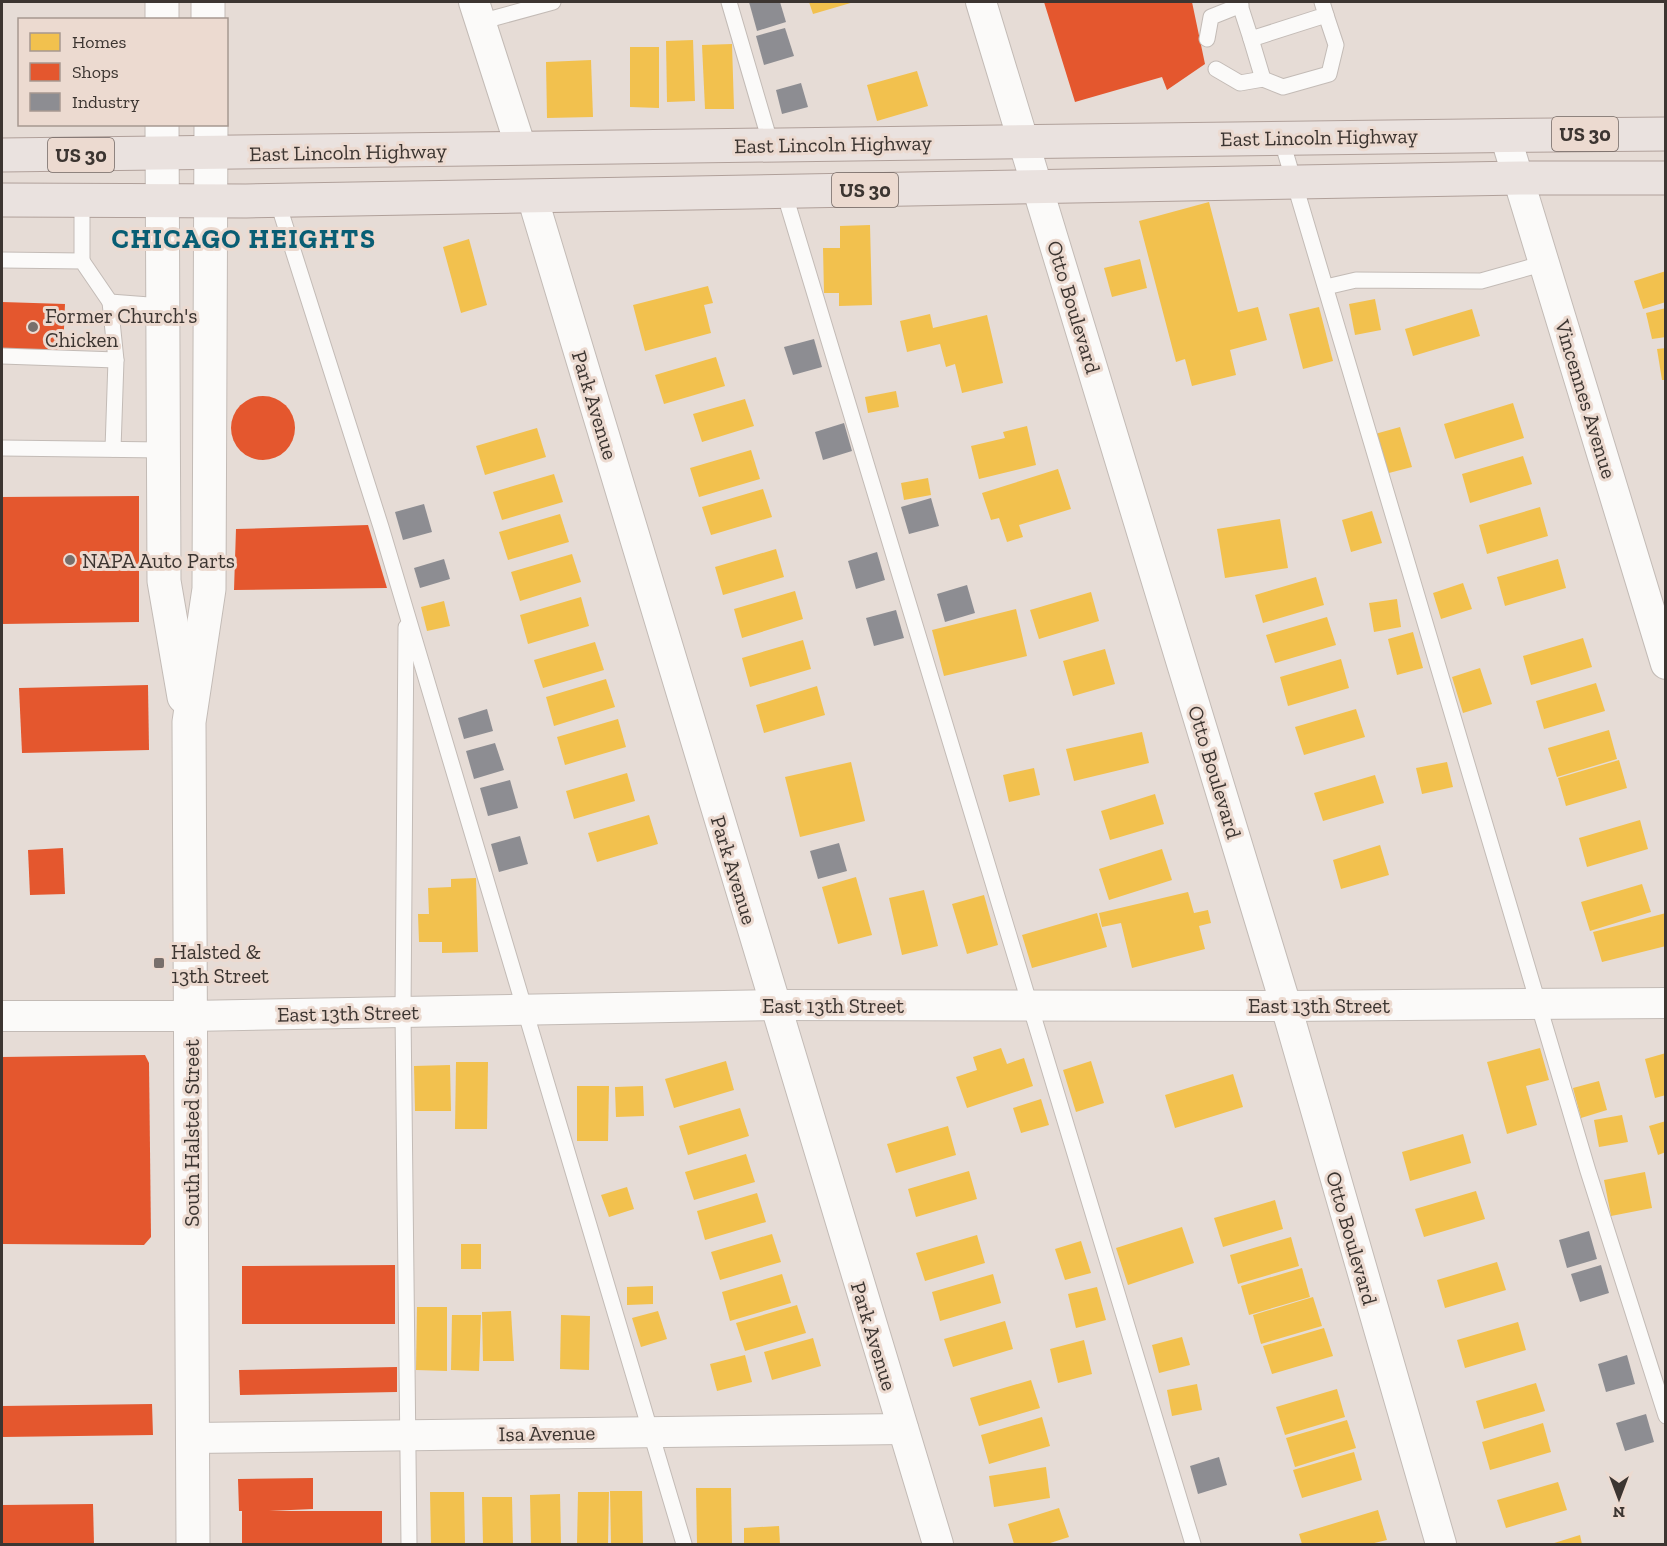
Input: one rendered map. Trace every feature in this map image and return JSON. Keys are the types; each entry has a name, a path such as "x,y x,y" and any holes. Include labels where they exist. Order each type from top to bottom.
{"main road":[{"name":"East Lincoln Highway","path":"2,155 162,139 521,148 1023,140 1665,134"},
{"name":"US 30","path":"2,200 210,201 1520,178 1665,178"}],"street":[{"path":"162,2 162,18"},
{"path":"208,2 208,18"},
{"name":"Otto Boulevard","path":"981,2 1286,1006 1441,1545"},
{"path":"477,12 521,148"},
{"name":"Vincennes Avenue","path":"1505,135 1520,178 1665,664"},
{"name":"South Halsted Street","path":"162,139 164,581 189,722"},
{"name":"South Halsted Street","path":"193,1545 189,722 209,589 211,139"},
{"name":"Park Avenue","path":"532,196 938,1545"},
{"name":"East 13th Street","path":"2,1016 190,1016 774,1005 1286,1006 1665,1003"},
{"name":"Isa Avenue","path":"192,1438 903,1430"}],"lane":[{"path":"477,12 553,2"},
{"path":"729,2 771,145"},
{"path":"1207,39 1211,17 1240,3 1263,79"},
{"path":"1216,69 1240,83 1263,79 1284,87 1329,74 1336,45 1324,8 1251,39"},
{"path":"1281,138 1588,1171 1665,1416"},
{"path":"783,192 1193,1545"},
{"path":"82,200 82,261 110,302 116,360 113,449"},
{"path":"277,200 406,610 684,1545"},
{"path":"2,260 82,261"},
{"path":"1326,287 1356,280 1481,281 1545,263"},
{"path":"110,302 162,306"},
{"path":"2,356 116,360"},
{"path":"2,448 163,450"},
{"path":"406,610 403,1012 409,1545"}],"building: Homes":[{"path":"809,2 854,2 813,14"},
{"path":"693,40 695,101 667,102 666,41"},
{"path":"732,44 734,109 705,109 702,45"},
{"path":"630,47 659,47 659,108 630,107"},
{"path":"591,60 593,117 547,118 546,62"},
{"path":"917,71 928,106 877,121 867,85"},
{"path":"1209,202 1238,312 1258,307 1267,340 1230,350 1236,375 1192,386 1185,359 1176,362 1139,221"},
{"path":"870,225 872,305 839,306 839,293 824,293 823,248 840,248 840,226"},
{"path":"469,239 487,305 461,313 443,247"},
{"path":"1140,259 1147,288 1112,297 1104,268"},
{"path":"1666,271 1666,302 1643,309 1634,281"},
{"path":"708,286 713,303 704,305 711,333 645,351 633,305"},
{"path":"1375,299 1381,330 1355,335 1349,304"},
{"path":"1319,307 1333,361 1303,369 1289,314"},
{"path":"1666,308 1666,337 1652,339 1646,313"},
{"path":"1472,309 1480,336 1413,356 1405,329"},
{"path":"930,314 933,328 987,315 1003,383 962,393 955,364 946,367 940,344 907,352 900,321"},
{"path":"1666,348 1666,380 1662,380 1657,349"},
{"path":"716,357 725,386 664,404 655,375"},
{"path":"896,391 899,407 868,413 865,397"},
{"path":"745,399 754,426 702,442 693,414"},
{"path":"1513,403 1524,438 1455,459 1444,424"},
{"path":"1027,426 1036,465 979,479 971,446 1005,438 1003,432"},
{"path":"1400,427 1412,467 1385,474 1375,434"},
{"path":"537,428 546,457 485,475 476,446"},
{"path":"751,450 760,479 699,497 690,468"},
{"path":"1523,456 1532,484 1470,503 1462,474"},
{"path":"1058,469 1071,509 1019,525 1023,537 1007,542 999,518 991,520 982,493"},
{"path":"554,474 563,502 502,520 493,492"},
{"path":"928,478 931,495 904,500 901,483"},
{"path":"763,489 772,517 711,535 702,507"},
{"path":"1540,507 1548,536 1487,554 1479,525"},
{"path":"1372,511 1382,543 1351,552 1342,520"},
{"path":"560,514 569,542 508,560 499,532"},
{"path":"1280,519 1288,568 1225,578 1217,529"},
{"path":"776,549 784,577 723,595 715,567"},
{"path":"572,554 581,582 520,601 511,572"},
{"path":"1558,559 1566,588 1505,606 1497,577"},
{"path":"1316,577 1324,605 1263,623 1255,595"},
{"path":"1463,583 1472,609 1441,619 1433,593"},
{"path":"795,591 803,619 742,638 734,609"},
{"path":"1091,592 1099,621 1039,639 1030,610"},
{"path":"581,597 589,626 528,644 520,615"},
{"path":"1397,599 1401,627 1374,632 1369,603"},
{"path":"444,601 450,626 427,631 421,607"},
{"path":"1016,609 1027,656 944,676 932,630"},
{"path":"1327,617 1336,645 1275,663 1266,635"},
{"path":"1413,632 1423,668 1397,675 1388,639"},
{"path":"1583,638 1592,667 1531,685 1523,656"},
{"path":"803,640 811,669 750,687 742,658"},
{"path":"595,642 604,670 543,688 534,660"},
{"path":"1105,649 1115,684 1073,696 1063,661"},
{"path":"1341,659 1349,688 1288,706 1280,677"},
{"path":"1480,668 1492,704 1463,713 1452,677"},
{"path":"606,679 615,707 554,726 546,697"},
{"path":"1596,683 1605,711 1544,729 1536,701"},
{"path":"817,686 825,715 764,733 756,705"},
{"path":"1356,709 1365,737 1304,755 1295,727"},
{"path":"618,719 626,747 565,765 557,737"},
{"path":"1609,730 1617,759 1557,777 1548,748"},
{"path":"1142,732 1149,763 1074,781 1066,749"},
{"path":"1619,760 1627,788 1566,806 1558,778"},
{"path":"851,762 865,821 800,837 785,777"},
{"path":"1447,762 1453,787 1422,794 1416,768"},
{"path":"1034,768 1040,795 1009,802 1003,775"},
{"path":"627,773 635,801 574,819 566,791"},
{"path":"1375,775 1384,803 1323,821 1314,793"},
{"path":"1155,794 1164,824 1110,840 1101,811"},
{"path":"649,815 658,844 597,862 588,833"},
{"path":"1640,820 1648,849 1587,867 1579,838"},
{"path":"1380,845 1389,875 1341,889 1333,860"},
{"path":"1162,849 1172,880 1109,900 1099,869"},
{"path":"856,877 872,935 838,944 822,887"},
{"path":"476,878 478,952 442,953 442,942 419,942 418,914 429,914 428,888 451,887 451,879"},
{"path":"1642,884 1651,912 1590,931 1581,902"},
{"path":"924,890 938,946 902,955 889,898"},
{"path":"1188,892 1194,913 1208,910 1211,923 1199,926 1205,949 1132,968 1121,923 1102,927 1099,913"},
{"path":"984,895 998,945 967,954 952,904"},
{"path":"1097,913 1107,947 1032,968 1022,935"},
{"path":"1666,913 1666,946 1602,962 1593,932"},
{"path":"1001,1048 1007,1064 1024,1058 1033,1086 967,1108 956,1077 977,1070 973,1057"},
{"path":"1540,1048 1549,1080 1526,1086 1537,1125 1507,1134 1487,1062"},
{"path":"1666,1053 1666,1095 1655,1098 1645,1059"},
{"path":"726,1061 734,1090 674,1108 665,1079"},
{"path":"1091,1061 1104,1103 1076,1112 1063,1070"},
{"path":"456,1062 488,1062 487,1129 455,1129"},
{"path":"450,1065 451,1111 415,1111 414,1066"},
{"path":"1233,1074 1243,1107 1175,1128 1165,1095"},
{"path":"1599,1081 1607,1110 1581,1118 1573,1088"},
{"path":"577,1086 609,1086 608,1141 577,1141"},
{"path":"643,1086 644,1116 616,1117 615,1087"},
{"path":"1041,1099 1049,1125 1021,1133 1013,1108"},
{"path":"740,1108 749,1136 688,1155 679,1126"},
{"path":"1622,1115 1628,1142 1599,1147 1594,1120"},
{"path":"1666,1121 1666,1152 1658,1155 1649,1126"},
{"path":"948,1126 956,1155 896,1173 887,1144"},
{"path":"1463,1134 1471,1163 1410,1181 1402,1152"},
{"path":"746,1154 755,1182 694,1200 685,1172"},
{"path":"969,1171 977,1199 916,1217 908,1189"},
{"path":"1645,1172 1652,1208 1611,1216 1604,1180"},
{"path":"627,1187 634,1209 609,1217 601,1195"},
{"path":"1476,1191 1485,1219 1424,1237 1415,1209"},
{"path":"757,1193 766,1222 705,1240 697,1211"},
{"path":"1275,1200 1283,1229 1223,1247 1214,1218"},
{"path":"1182,1227 1194,1263 1128,1285 1116,1248"},
{"path":"772,1234 781,1262 720,1280 711,1252"},
{"path":"977,1235 985,1263 925,1281 916,1253"},
{"path":"1291,1237 1299,1266 1238,1284 1230,1255"},
{"path":"1081,1241 1091,1273 1065,1280 1055,1249"},
{"path":"461,1244 481,1244 481,1269 461,1269"},
{"path":"1497,1262 1506,1290 1445,1308 1437,1280"},
{"path":"1302,1268 1310,1297 1249,1315 1241,1286"},
{"path":"782,1274 791,1303 730,1321 722,1292"},
{"path":"993,1274 1001,1303 940,1321 932,1292"},
{"path":"653,1286 653,1304 627,1305 627,1287"},
{"path":"1097,1287 1106,1320 1076,1328 1068,1294"},
{"path":"1313,1297 1322,1326 1261,1344 1253,1315"},
{"path":"797,1305 806,1333 745,1351 736,1323"},
{"path":"417,1307 447,1307 447,1371 416,1370"},
{"path":"511,1311 514,1361 483,1361 482,1312"},
{"path":"658,1311 667,1339 641,1347 632,1318"},
{"path":"452,1315 481,1315 479,1371 451,1370"},
{"path":"561,1315 590,1316 589,1370 560,1369"},
{"path":"1005,1321 1013,1349 953,1367 944,1339"},
{"path":"1518,1322 1526,1350 1465,1368 1457,1340"},
{"path":"1324,1328 1333,1356 1272,1374 1263,1346"},
{"path":"1182,1337 1190,1365 1159,1373 1152,1345"},
{"path":"813,1338 821,1366 772,1380 764,1352"},
{"path":"1084,1340 1092,1374 1058,1383 1050,1349"},
{"path":"745,1355 752,1382 717,1391 710,1364"},
{"path":"1031,1380 1040,1408 979,1426 970,1398"},
{"path":"1536,1383 1545,1411 1484,1429 1476,1401"},
{"path":"1197,1384 1202,1410 1172,1416 1167,1390"},
{"path":"1337,1389 1345,1417 1285,1435 1276,1407"},
{"path":"1042,1417 1050,1446 989,1464 981,1435"},
{"path":"1347,1420 1356,1448 1295,1467 1286,1438"},
{"path":"1543,1423 1551,1452 1490,1470 1482,1442"},
{"path":"1354,1452 1362,1480 1302,1498 1293,1470"},
{"path":"1046,1467 1050,1498 994,1507 989,1476"},
{"path":"1558,1482 1567,1510 1506,1528 1497,1500"},
{"path":"696,1488 731,1488 732,1544 697,1544"},
{"path":"610,1491 642,1491 643,1544 611,1544"},
{"path":"430,1492 464,1492 465,1544 431,1544"},
{"path":"578,1492 609,1492 608,1544 577,1544"},
{"path":"560,1494 561,1544 531,1544 530,1495"},
{"path":"482,1497 512,1497 513,1544 483,1544"},
{"path":"1059,1508 1069,1537 1047,1544 1014,1544 1008,1524"},
{"path":"1378,1510 1387,1540 1370,1544 1302,1544 1299,1534"},
{"path":"779,1526 780,1544 744,1544 744,1528"},
{"path":"1580,1535 1582,1544 1551,1544"}],"building: Shops":[{"path":"1044,2 1192,2 1205,64 1167,90 1162,77 1075,102"},
{"name":"Former Church's Chicken","path":"2,302 65,304 63,353 2,351"},
{"path":"257,396 269,396 286,405 293,416 295,428 293,440 286,451 269,460 257,460 245,455 236,446 231,434 231,422 236,410 245,401"},
{"name":"NAPA Auto Parts","path":"139,496 139,622 2,624 2,497"},
{"path":"368,525 387,588 234,590 236,529"},
{"path":"148,685 149,750 22,753 19,688"},
{"path":"63,848 65,894 30,895 28,850"},
{"path":"145,1055 149,1063 151,1237 144,1245 2,1244 2,1057"},
{"path":"395,1265 395,1324 242,1324 242,1266"},
{"path":"397,1367 397,1392 240,1395 239,1370"},
{"path":"152,1404 153,1435 2,1437 2,1406"},
{"path":"313,1478 313,1509 269,1511 382,1511 382,1544 242,1544 242,1511 239,1511 238,1479"},
{"path":"93,1504 94,1544 2,1544 2,1505"}],"building: Industry":[{"path":"749,2 780,2 786,22 757,31"},
{"path":"785,28 794,56 764,65 756,36"},
{"path":"801,83 808,107 782,114 776,90"},
{"path":"814,339 822,367 793,375 784,347"},
{"path":"844,423 852,451 823,460 815,432"},
{"path":"931,498 939,526 909,534 901,507"},
{"path":"424,504 432,532 403,540 395,512"},
{"path":"877,552 885,580 856,589 848,561"},
{"path":"444,559 450,579 420,588 414,568"},
{"path":"967,585 975,613 945,622 937,594"},
{"path":"896,610 904,638 874,646 866,618"},
{"path":"487,709 493,731 464,739 458,718"},
{"path":"495,743 504,770 474,779 466,751"},
{"path":"510,780 518,808 488,816 480,788"},
{"path":"520,836 528,864 499,872 491,844"},
{"path":"839,843 847,871 818,879 810,851"},
{"path":"1589,1231 1597,1259 1567,1268 1559,1240"},
{"path":"1601,1265 1609,1293 1580,1302 1571,1274"},
{"path":"1627,1355 1635,1384 1606,1392 1598,1364"},
{"path":"1646,1414 1654,1442 1625,1451 1616,1423"},
{"path":"1219,1457 1227,1485 1198,1494 1190,1466"}],"place":[{"name":"Former Church's Chicken","path":"33,327"},
{"name":"NAPA Auto Parts","path":"70,560"},
{"name":"Halsted & 13th Street","path":"159,963"}],"district":[{"name":"CHICAGO HEIGHTS","path":"244,239"}]}
